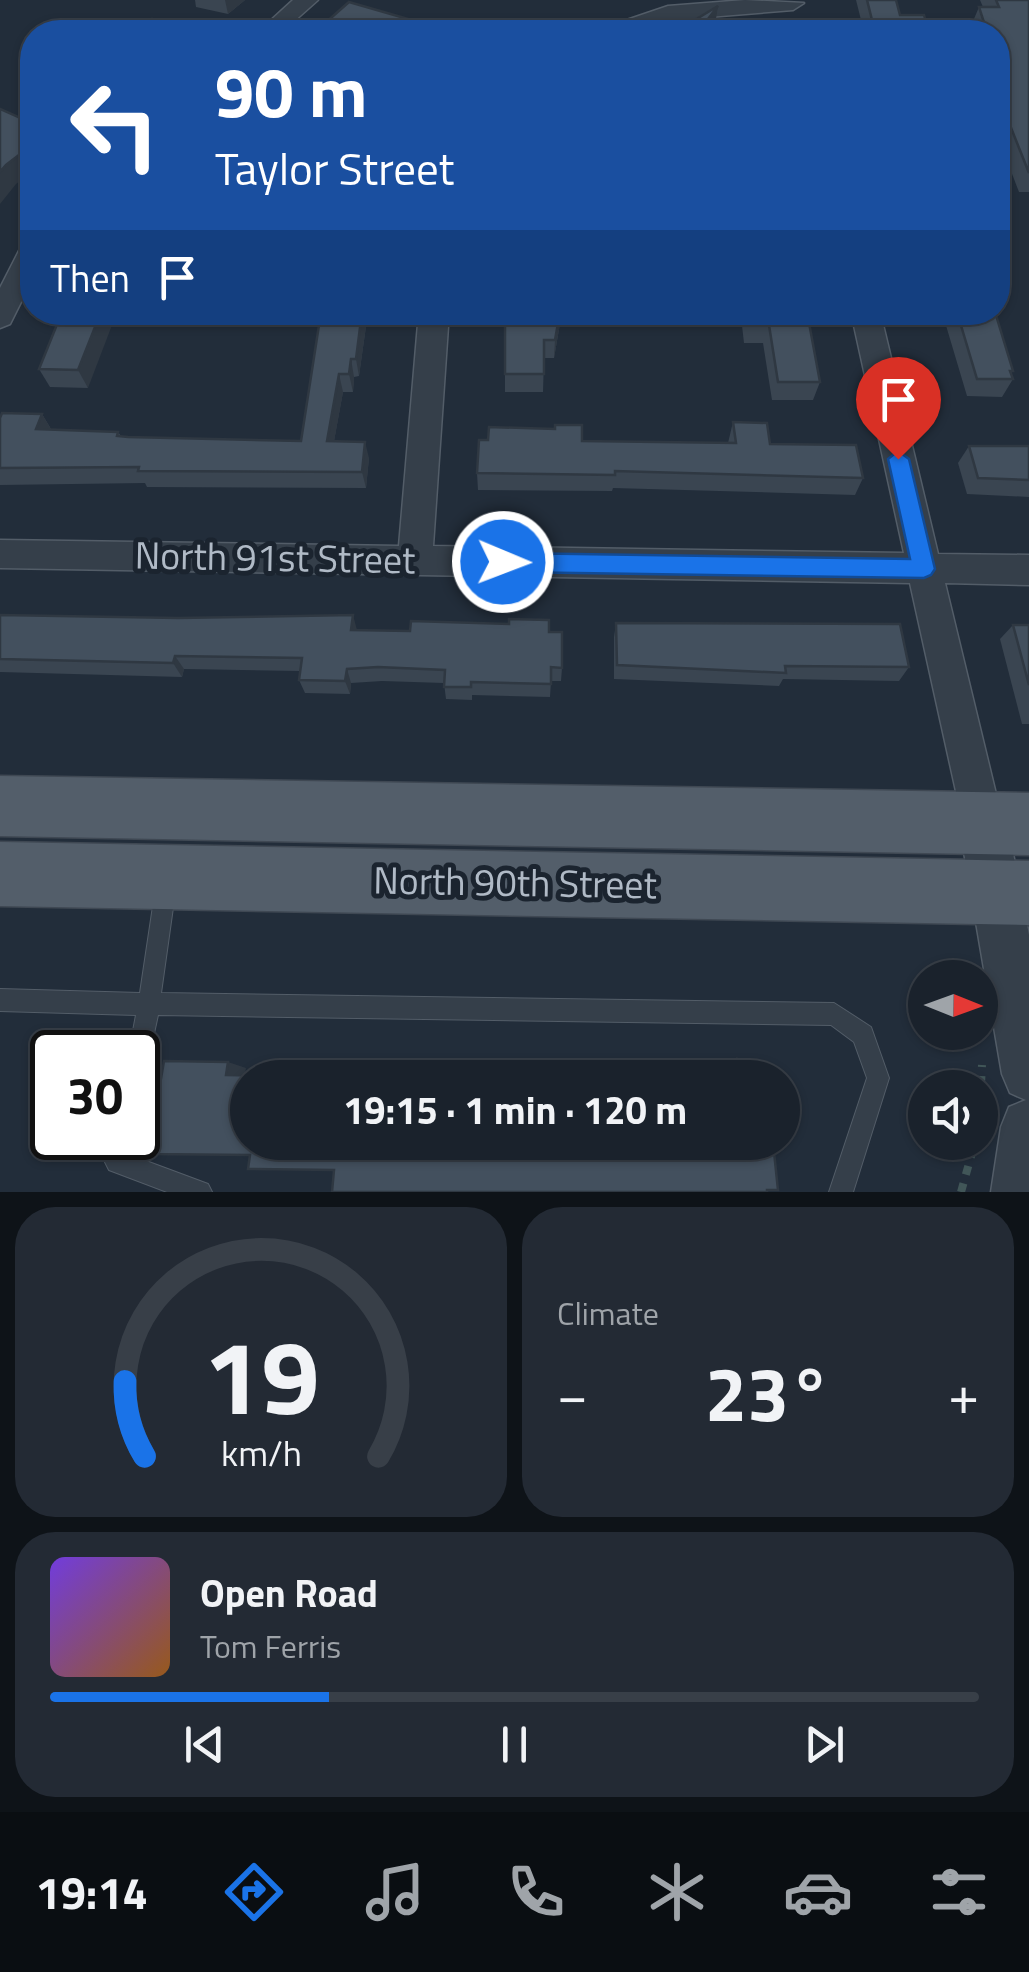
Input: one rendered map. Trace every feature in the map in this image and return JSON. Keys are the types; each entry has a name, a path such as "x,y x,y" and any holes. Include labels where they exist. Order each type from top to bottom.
{"main road":[{"name":"North 90th Street","path":"0,806 1006,824"},
{"name":"North 90th Street","path":"0,874 1013,892"}],"street":[{"path":"283,20 307,0"},
{"path":"648,20 668,13 793,1"},
{"path":"0,316 20,276"},
{"path":"415,559 433,325"},
{"path":"867,325 924,569 1006,824 1029,1074"},
{"name":"North 91st Street","path":"0,554 1029,570"},
{"path":"1020,1192 1029,1127"}],"lane":[{"path":"145,1030 167,877"},
{"path":"0,1000 834,1014 863,1035 878,1078 841,1192"},
{"path":"117,1160 200,1192"}],"path":[{"path":"961,1192 970,1160"}],"building":[{"path":"867,0 896,0 900,15 924,15 925,20 872,20"},
{"path":"996,0 1029,0 1029,173 1010,125 1010,20 983,20 979,7 999,7"},
{"path":"349,2 411,20 329,20"},
{"path":"718,6 707,20 695,20"},
{"path":"0,109 20,118 20,154 0,172"},
{"path":"57,325 96,325 78,370 39,369"},
{"path":"319,325 360,325 356,359 351,359 349,374 339,374 327,441 365,442 362,472 0,468 2,413 42,414 36,429 118,432 117,436 128,437 301,441"},
{"path":"505,325 558,325 555,340 544,340 544,374 505,374"},
{"path":"769,325 809,325 820,382 778,382"},
{"path":"961,325 999,325 1013,379 977,379"},
{"path":"733,422 767,423 770,444 856,445 863,478 615,471 615,475 477,473 479,440 488,440 489,427 555,429 555,425 582,425 582,441 736,443"},
{"path":"969,446 1029,446 1029,480 978,478"},
{"path":"0,615 178,618 353,615 351,630 410,631 411,621 509,624 509,619 549,620 549,632 562,632 562,668 551,667 551,684 471,682 471,687 444,687 445,670 347,669 345,681 299,680 302,658 175,656 173,663 0,659"},
{"path":"616,623 900,624 909,667 785,666 786,673 617,665"},
{"path":"1013,625 1029,625 1029,685"},
{"path":"164,1061 228,1062 230,1155 160,1154"},
{"path":"249,1160 775,1160 778,1190 332,1192 334,1170 248,1169"}],"route":[{"path":"503,562 924,569 898,459"}]}
